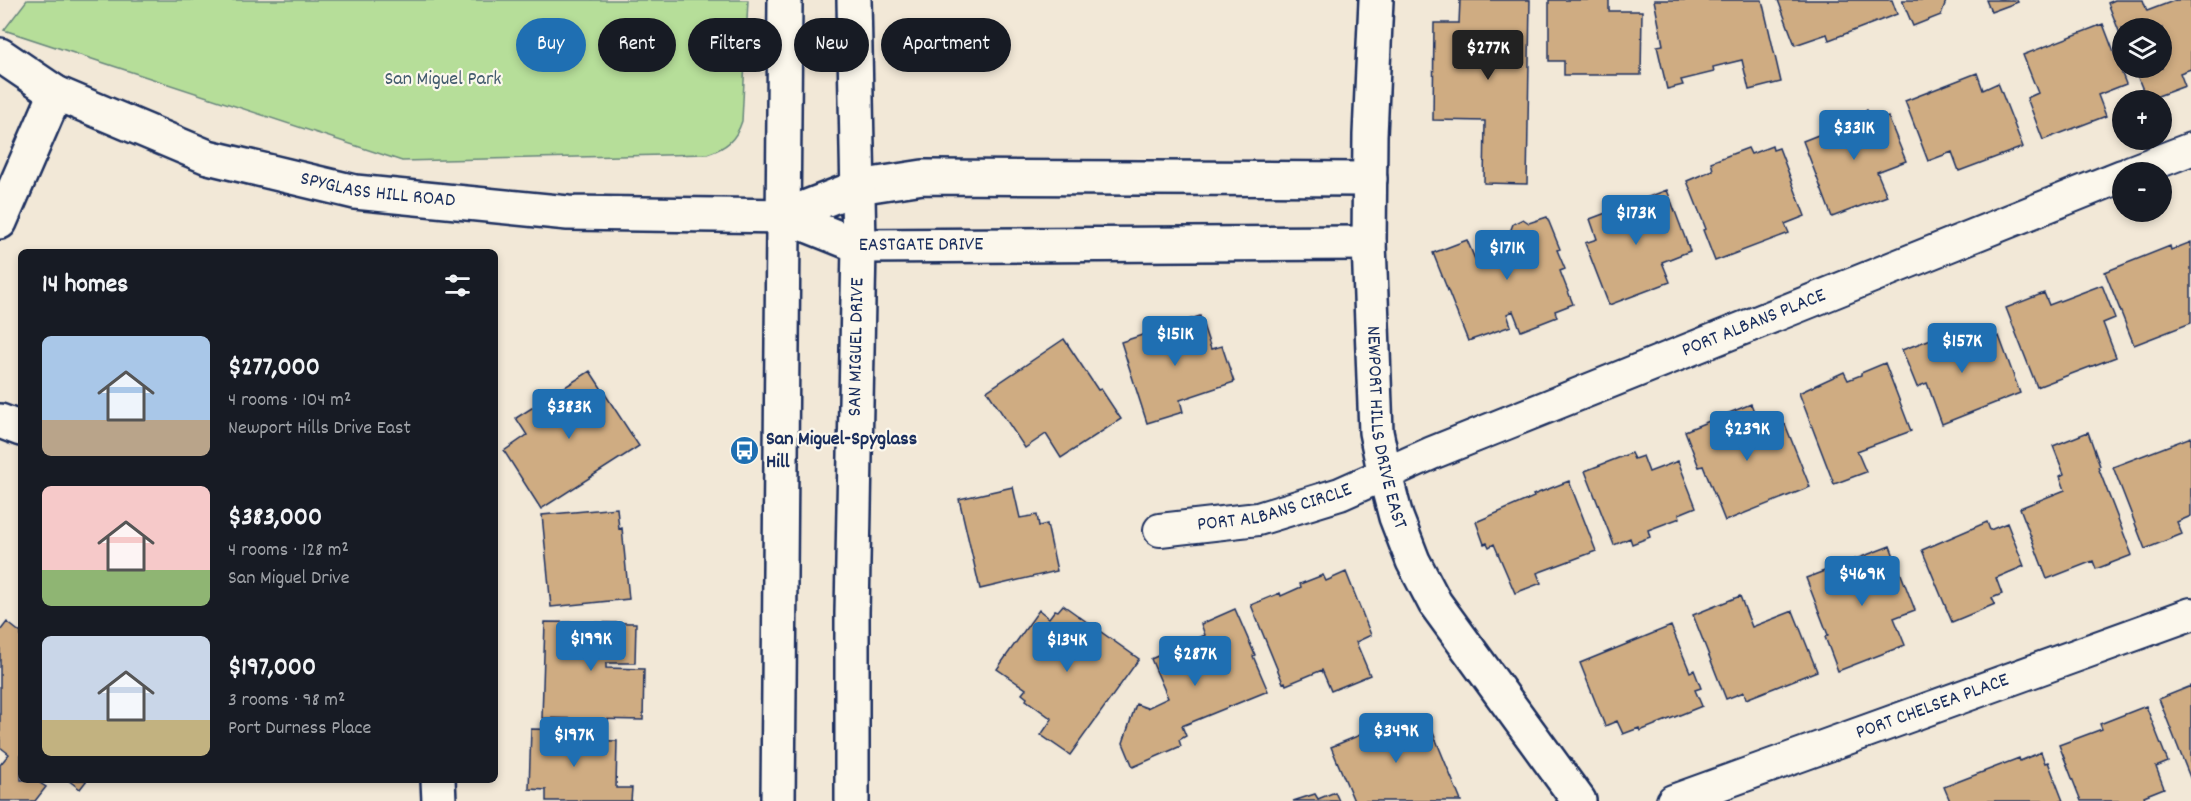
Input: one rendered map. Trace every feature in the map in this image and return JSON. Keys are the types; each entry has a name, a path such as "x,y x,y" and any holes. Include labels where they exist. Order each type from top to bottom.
{"main road":[{"path":"778,801 785,0"},
{"name":"SAN MIGUEL DRIVE","path":"852,801 851,713 859,246 855,0"},
{"name":"NEWPORT HILLS DRIVE EAST","path":"1376,0 1369,243 1376,432 1385,474 1400,528 1413,561 1435,603 1579,801"},
{"name":"SPYGLASS HILL ROAD","path":"0,55 56,93 208,157 355,192 568,213 784,216"},
{"path":"0,222 56,93"},
{"path":"784,216 858,187 923,177 1370,179"},
{"name":"EASTGATE DRIVE","path":"784,216 859,246 1369,243"},
{"path":"0,421 18,428"},
{"path":"438,783 439,801"}],"street":[{"path":"2158,162 2191,149"},
{"name":"PORT ALBANS PLACE","path":"1385,474 2112,180"},
{"name":"PORT ALBANS CIRCLE","path":"1160,530 1258,519 1340,494 1385,474"},
{"name":"PORT CHELSEA PLACE","path":"1674,801 2191,614"}],"green space":[{"name":"San Miguel Park","path":"27,0 748,0 747,18 688,18 688,72 744,72 742,121 737,133 720,149 707,154 402,161 4,30"}],"building":[{"path":"1460,0 1530,0 1527,184 1484,183 1485,121 1433,120 1434,23 1459,23"},
{"path":"1549,0 1609,0 1609,11 1642,11 1641,75 1564,75 1564,61 1549,61"},
{"path":"1654,0 1762,0 1781,82 1749,90 1742,60 1713,67 1714,72 1681,80 1683,85 1667,89 1657,46 1663,45"},
{"path":"1778,0 1892,0 1897,14 1829,40 1827,34 1795,45"},
{"path":"1902,0 1948,0 1941,15 1913,26"},
{"path":"1986,0 2017,0 2018,2 1991,12"},
{"path":"2115,0 2143,0 2147,11 2176,0 2191,0 2191,69 2180,73 2185,86 2172,91 2143,90 2138,78 2172,78 2172,18 2114,18 2108,3"},
{"path":"2103,24 2112,47 2112,78 2124,78 2126,84 2098,95 2106,116 2043,140 2027,98 2038,93 2023,55"},
{"path":"1977,73 1983,90 1998,83 2023,147 1959,171 1952,152 1928,161 1905,101"},
{"path":"1867,110 1872,123 1888,117 1906,161 1877,172 1887,196 1832,217 1803,141 1836,128 1834,123"},
{"path":"1772,146 1773,150 1779,148 1805,216 1785,224 1789,233 1715,261 1703,230 1706,229 1687,181 1713,170 1711,162 1748,148 1751,154"},
{"path":"1667,190 1690,251 1662,262 1670,282 1609,305 1585,243 1597,239 1590,219"},
{"path":"1547,217 1560,249 1557,250 1565,269 1560,271 1573,304 1555,311 1557,317 1521,331 1513,311 1507,314 1511,326 1468,341 1433,253 1467,240 1477,264 1507,250 1505,245 1514,241 1510,232 1513,224 1523,219 1529,223"},
{"path":"2191,242 2191,323 2134,345 2105,272 2170,246 2171,250"},
{"path":"2102,285 2115,318 2103,323 2116,357 2037,387 2006,308 2044,293 2049,305"},
{"path":"1200,316 1211,349 1222,346 1234,382 1180,400 1183,412 1147,423 1121,342"},
{"path":"1960,328 1968,348 1999,336 2020,393 1942,424 1927,383 1917,387 1902,350"},
{"path":"1064,339 1098,390 1101,389 1121,419 1061,458 1046,434 1025,448 987,391"},
{"path":"1885,363 1911,431 1857,451 1866,472 1834,484 1799,393 1844,372 1848,380"},
{"path":"590,371 639,446 541,509 504,451 527,435 516,418"},
{"path":"1751,404 1763,433 1785,424 1810,487 1725,521 1703,466 1699,467 1685,431"},
{"path":"2088,432 2100,466 2098,467 2132,555 2096,569 2093,561 2047,579 2020,508 2065,490 2060,476 2064,474 2053,446"},
{"path":"2191,437 2191,516 2177,522 2182,534 2145,549 2113,467"},
{"path":"1631,453 1634,459 1643,456 1649,472 1678,461 1696,507 1679,514 1680,518 1648,530 1650,537 1632,544 1630,538 1614,545 1585,471"},
{"path":"1569,481 1596,551 1537,573 1541,583 1515,593 1494,544 1489,547 1487,543 1484,544 1476,522"},
{"path":"1013,487 1020,518 1037,515 1039,526 1047,524 1057,571 980,589 959,499"},
{"path":"617,508 619,529 622,528 629,599 551,607 542,515"},
{"path":"1987,522 1990,530 2007,523 2024,566 1996,578 2002,594 1992,598 1995,604 1952,622 1922,550"},
{"path":"1890,546 1915,610 1894,618 1905,645 1838,671 1825,637 1828,635 1806,578"},
{"path":"1346,572 1371,635 1356,642 1370,675 1331,691 1322,670 1286,685 1285,682 1283,683 1251,605 1280,593 1281,596 1301,587 1300,584 1323,575 1326,581"},
{"path":"1740,596 1752,627 1793,611 1817,671 1746,699 1744,692 1726,699 1693,615"},
{"path":"1063,605 1139,659 1070,755 1041,735 1052,719 1026,700 1027,698 1022,694 1026,689 997,669 1039,610 1049,618"},
{"path":"1235,609 1268,691 1182,726 1186,736 1179,740 1181,746 1133,767 1123,743 1136,704 1147,708 1168,698 1151,659 1205,635 1201,624"},
{"path":"7,622 18,631 18,783 40,783 46,787 35,801 0,801 0,765 9,754 0,747 0,631"},
{"path":"545,622 636,623 635,663 606,663 606,668 644,669 643,720 542,718"},
{"path":"1671,626 1690,672 1694,670 1701,688 1695,690 1702,706 1640,731 1639,728 1623,734 1617,721 1605,726 1580,663"},
{"path":"2191,686 2191,780 2159,699"},
{"path":"2146,706 2168,762 2156,767 2164,788 2144,796 2146,801 2081,801 2059,745 2102,729 2100,724"},
{"path":"1402,718 1406,727 1427,718 1461,801 1354,801 1331,747 1365,733 1367,725 1381,719 1389,724"},
{"path":"531,729 575,730 575,740 617,741 616,788 632,788 631,801 546,801 546,790 529,789"},
{"path":"2041,752 2045,763 2048,762 2063,801 1950,801 1944,787 2019,758 2020,761"},
{"path":"72,783 85,783 80,789"},
{"path":"1335,792 1339,801 1293,801 1315,794 1318,799"}],"place":[{"name":"San Miguel-Spyglass Hill","path":"745,451"}]}
